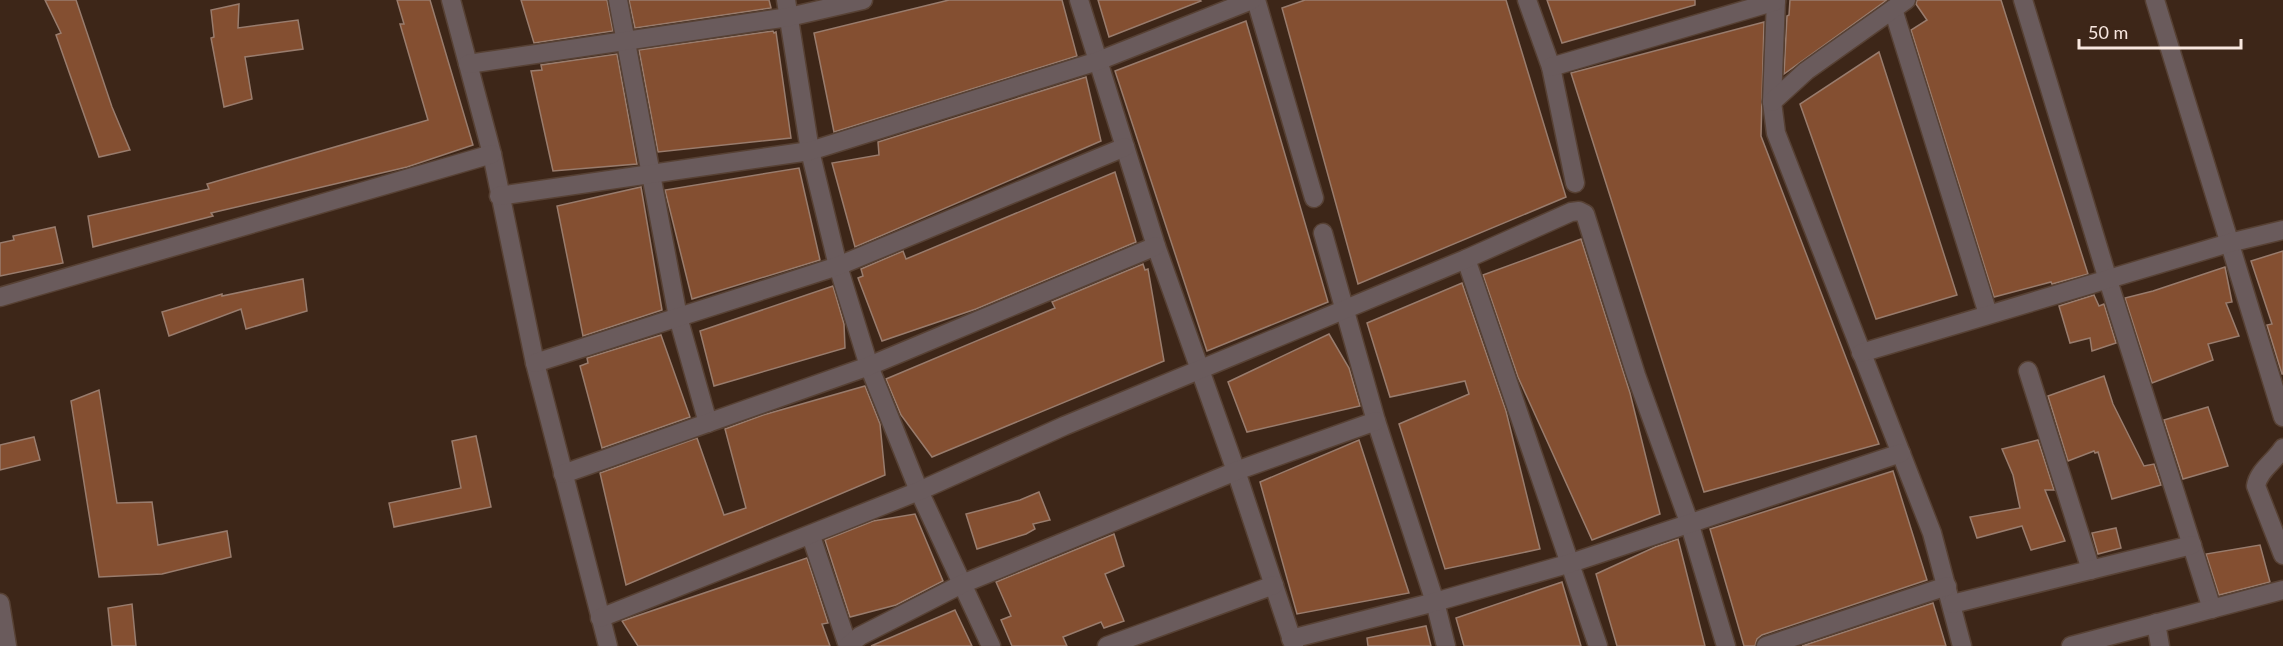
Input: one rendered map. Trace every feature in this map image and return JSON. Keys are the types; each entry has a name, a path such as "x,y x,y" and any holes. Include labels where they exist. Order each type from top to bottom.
{"street":[{"path":"452,0 492,154 535,363 608,646"},
{"path":"618,0 678,317 708,423"},
{"path":"468,64 626,43 788,9 863,0"},
{"path":"1079,0 1156,246 1236,471 1292,643 1571,563 1901,453"},
{"path":"499,196 810,151 1098,61 1254,0 1314,198"},
{"path":"1527,0 1551,67 1575,183"},
{"path":"1551,67 1776,0 1772,102 1776,133 1932,533 1962,646"},
{"path":"2023,0 2108,280 2212,609"},
{"path":"2155,0 2283,417"},
{"path":"1772,102 1806,71 1900,4 1988,314"},
{"path":"788,9 810,151 838,266 869,366 919,491 991,646"},
{"path":"535,363 838,266 1125,147"},
{"path":"0,297 492,154"},
{"path":"600,618 811,536 1064,426 1466,259 1570,212 1579,211 1585,214 1636,375 1689,522 1726,646"},
{"path":"1861,353 2229,243 2283,230"},
{"path":"1323,233 1376,421 1435,602 1446,646"},
{"path":"563,474 869,366 1156,246"},
{"path":"1466,259 1598,646"},
{"path":"2028,371 2091,570"},
{"path":"811,536 848,646 860,636 962,584 1236,471 1376,421"},
{"path":"2283,448 2277,459 2257,478 2256,486 2283,555"},
{"path":"1952,604 2192,546"},
{"path":"1107,646 1274,585"},
{"path":"1766,646 1947,586"},
{"path":"2071,646 2283,590"},
{"path":"0,603 7,646"},
{"path":"2156,623 2160,646"}],"building":[{"path":"45,0 76,0 112,107 130,150 99,157 56,35 61,33"},
{"path":"397,0 430,0 473,145 407,167 211,213 213,216 93,247 88,216 209,189 207,184 428,120 400,24 404,24"},
{"path":"521,0 607,0 613,31 534,43"},
{"path":"629,0 769,0 771,8 635,28"},
{"path":"949,0 1062,0 1077,56 834,132 814,33"},
{"path":"1098,0 1200,0 1201,1 1109,37"},
{"path":"1305,0 1506,0 1566,197 1358,284 1282,8"},
{"path":"1547,0 1695,0 1695,5 1562,43"},
{"path":"1790,0 1887,0 1784,74"},
{"path":"1917,0 2001,0 2088,274 1994,297 1911,30 1927,20 1916,4"},
{"path":"239,4 238,28 298,20 303,49 245,57 252,99 224,107 211,38 214,37 211,10"},
{"path":"1246,21 1328,302 1207,351 1115,71"},
{"path":"1764,22 1761,136 1879,444 1704,492 1571,73"},
{"path":"776,32 791,138 658,152 639,50"},
{"path":"1879,52 1957,295 1876,319 1800,104"},
{"path":"617,54 637,164 553,171 531,71 542,70 541,65"},
{"path":"1086,77 1101,141 855,247 832,163 879,155 878,142"},
{"path":"799,168 820,260 692,299 665,190"},
{"path":"1115,172 1136,242 976,309 882,341 858,278 863,276 861,269 903,251 906,259"},
{"path":"641,187 662,310 583,336 557,206"},
{"path":"55,227 63,263 0,276 0,243 14,240 13,236"},
{"path":"1581,239 1630,393 1660,514 1592,540 1518,377 1483,275"},
{"path":"2283,251 2282,374 2267,325 2272,324 2251,261"},
{"path":"1143,264 1145,270 1148,269 1164,361 932,457 901,415 886,379 1055,308 1052,302"},
{"path":"2225,267 2232,302 2226,303 2239,336 2208,344 2213,360 2152,383 2125,298"},
{"path":"303,279 307,311 246,329 241,309 169,336 162,312 222,294 222,296"},
{"path":"1462,283 1506,411 1540,549 1445,569 1399,424 1469,394 1465,381 1390,397 1367,323"},
{"path":"833,286 844,324 845,348 714,386 700,331"},
{"path":"2094,295 2099,306 2104,304 2116,343 2092,351 2090,338 2070,343 2059,306"},
{"path":"1329,334 1349,368 1360,406 1247,432 1228,382"},
{"path":"661,335 690,417 602,448 580,366 588,363 587,358"},
{"path":"2104,376 2113,404 2144,466 2154,464 2161,485 2112,499 2098,452 2094,451 2068,461 2048,396"},
{"path":"865,386 880,424 885,475 626,585 600,473 697,438 724,515 746,508 725,429 763,415"},
{"path":"99,390 117,503 152,502 158,545 227,531 231,557 162,574 99,577 71,401"},
{"path":"2208,407 2228,466 2183,479 2164,420"},
{"path":"476,436 491,507 394,527 389,503 461,488 452,441"},
{"path":"34,437 40,460 0,470 0,445"},
{"path":"1359,440 1409,593 1297,614 1260,482"},
{"path":"2038,440 2054,490 2045,490 2065,541 2031,550 2022,526 1977,538 1970,517 2020,508 2013,475 2002,449"},
{"path":"1893,471 1927,580 1762,635 1757,639 1755,646 1744,646 1710,529"},
{"path":"1039,492 1050,520 1033,524 1035,529 1026,534 977,549 966,514 1020,500"},
{"path":"915,514 943,581 896,605 850,617 825,540 873,521"},
{"path":"2116,528 2121,548 2098,554 2092,533"},
{"path":"1114,534 1124,566 1105,574 1124,621 1104,628 1101,622 1063,637 1067,646 1012,646 1001,620 1011,616 996,582"},
{"path":"1678,539 1705,646 1617,646 1596,574"},
{"path":"2260,545 2270,582 2219,595 2206,554"},
{"path":"807,558 828,623 822,624 830,646 638,646 622,621"},
{"path":"1562,582 1581,646 1464,646 1456,618"},
{"path":"1933,603 1946,646 1802,646"},
{"path":"132,604 136,646 112,646 108,608"},
{"path":"955,610 972,646 871,646"},
{"path":"1426,626 1431,646 1368,646 1367,638"}]}
